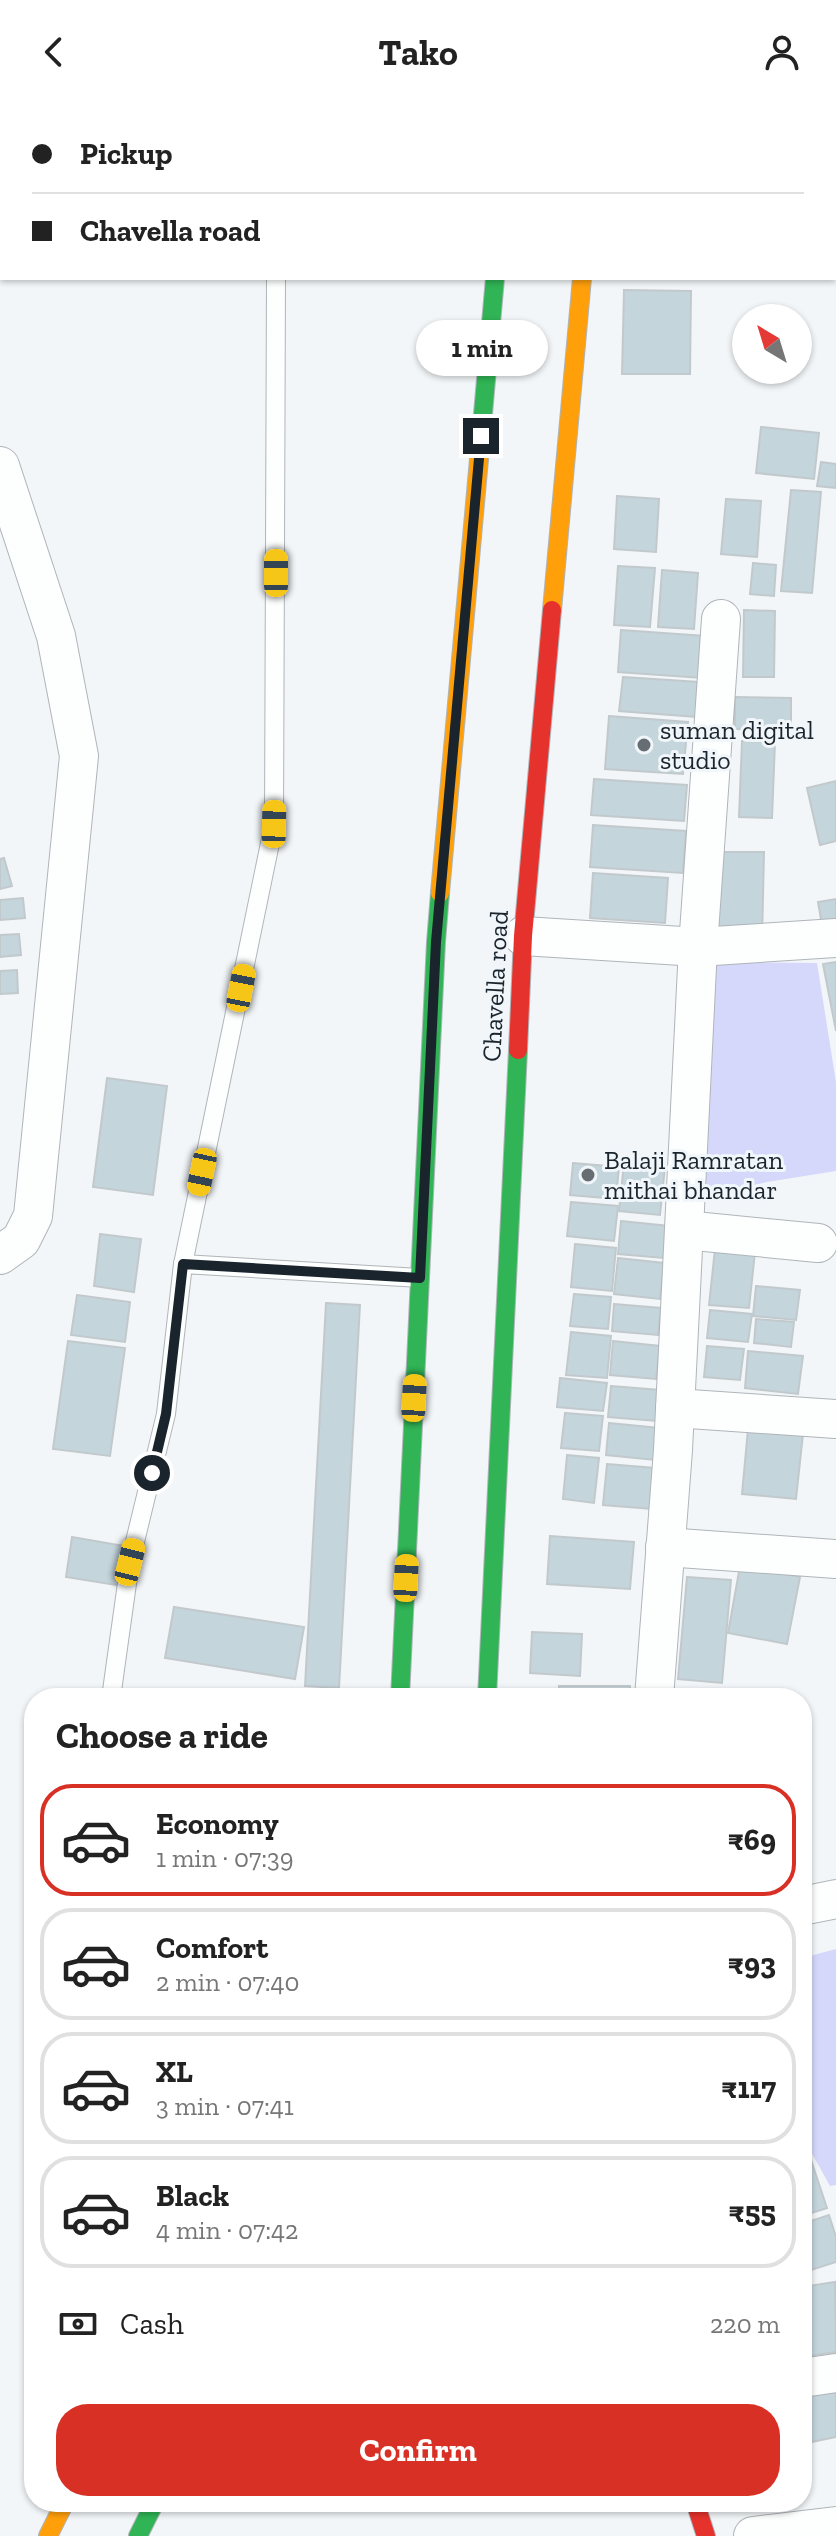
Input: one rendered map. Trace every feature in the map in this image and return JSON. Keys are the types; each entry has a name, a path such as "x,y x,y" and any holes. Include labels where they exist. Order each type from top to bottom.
{"main road":[{"path":"400,1688 436,942 495,280"},
{"name":"Chavella road","path":"487,1688 523,936 582,280"},
{"path":"48,2536 60,2512"},
{"path":"138,2536 150,2512"},
{"path":"698,2512 706,2536"}],"street":[{"path":"0,466 56,636 79,756 33,1216 21,1240 0,1255"},
{"path":"655,1688 675,1408 698,947 721,619"},
{"path":"523,936 698,947 836,938"},
{"path":"684,1230 818,1243"},
{"path":"675,1408 836,1419"},
{"path":"665,1547 836,1559"},
{"path":"812,1904 836,1899"},
{"path":"812,2377 836,2373"},
{"path":"753,2536 836,2526"}],"lane":[{"path":"112,1688 130,1562 166,1414 183,1264 274,824 276,280"},
{"path":"183,1264 420,1278"}],"shaded area":[{"path":"709,962 817,963 836,1082 836,1171 767,1182 710,1196 701,1166"},
{"path":"836,1949 836,2185 830,2186 812,2154 812,1955"}],"building":[{"path":"624,290 691,291 690,374 622,374"},
{"path":"761,427 819,433 814,479 756,473"},
{"path":"821,462 836,464 836,488 817,486"},
{"path":"791,490 821,492 812,593 781,591"},
{"path":"617,496 659,499 656,552 614,549"},
{"path":"726,499 761,501 757,557 721,554"},
{"path":"753,563 776,565 774,596 750,594"},
{"path":"618,566 655,568 650,627 614,625"},
{"path":"662,570 698,573 694,629 658,627"},
{"path":"744,610 775,611 774,677 743,677"},
{"path":"621,630 705,636 702,678 618,672"},
{"path":"623,677 699,682 696,717 619,711"},
{"path":"735,697 791,698 791,730 735,729"},
{"path":"609,716 688,722 683,774 605,769"},
{"path":"742,741 775,742 772,818 739,817"},
{"path":"594,779 687,785 684,821 591,815"},
{"path":"836,781 836,841 820,845 807,788"},
{"path":"593,825 686,831 683,873 590,867"},
{"path":"719,852 764,852 762,940 717,939"},
{"path":"4,858 12,886 0,889 0,859"},
{"path":"593,873 668,878 665,923 590,918"},
{"path":"23,898 25,918 0,920 0,900"},
{"path":"836,899 836,928 823,931 818,902"},
{"path":"19,934 21,955 0,957 0,935"},
{"path":"836,962 836,1031 823,964"},
{"path":"17,970 18,993 0,994 0,971"},
{"path":"107,1078 167,1086 153,1195 93,1187"},
{"path":"573,1163 619,1167 616,1199 570,1195"},
{"path":"624,1163 665,1167 660,1215 619,1211"},
{"path":"571,1202 618,1206 614,1241 567,1236"},
{"path":"621,1221 679,1227 676,1259 618,1254"},
{"path":"100,1234 141,1239 134,1292 94,1286"},
{"path":"575,1244 616,1248 612,1291 571,1287"},
{"path":"715,1249 755,1252 749,1308 709,1305"},
{"path":"618,1258 664,1263 660,1299 614,1294"},
{"path":"756,1286 800,1290 796,1320 753,1316"},
{"path":"574,1294 611,1297 608,1329 570,1326"},
{"path":"77,1295 130,1302 125,1342 71,1335"},
{"path":"326,1303 360,1305 339,1688 305,1686"},
{"path":"614,1304 661,1308 658,1335 612,1331"},
{"path":"710,1310 752,1314 748,1342 707,1338"},
{"path":"756,1319 794,1322 791,1347 754,1343"},
{"path":"571,1332 611,1336 607,1378 566,1375"},
{"path":"68,1341 125,1348 110,1456 53,1449"},
{"path":"613,1341 660,1346 656,1379 610,1375"},
{"path":"707,1346 744,1349 740,1380 704,1377"},
{"path":"748,1351 803,1356 798,1394 745,1388"},
{"path":"560,1378 607,1383 603,1411 557,1407"},
{"path":"611,1386 660,1390 657,1421 608,1417"},
{"path":"565,1413 603,1416 599,1451 561,1448"},
{"path":"609,1423 659,1428 655,1460 606,1455"},
{"path":"748,1429 803,1434 796,1499 742,1494"},
{"path":"567,1455 599,1458 594,1503 563,1499"},
{"path":"607,1464 655,1468 652,1509 603,1505"},
{"path":"550,1536 634,1542 630,1589 547,1584"},
{"path":"72,1537 130,1547 123,1586 66,1577"},
{"path":"740,1566 800,1577 787,1644 728,1633"},
{"path":"687,1577 731,1580 722,1683 678,1679"},
{"path":"174,1607 304,1627 295,1679 165,1658"},
{"path":"532,1632 582,1634 580,1676 530,1673"},
{"path":"559,1686 630,1686 630,1688"},
{"path":"812,2163 827,2208 812,2213"},
{"path":"829,2215 836,2237 836,2262 812,2270 812,2221"},
{"path":"835,2282 836,2352 812,2356 812,2285"},
{"path":"836,2381 836,2437 812,2442 812,2386"}],"traffic: fast":[{"path":"479,459 495,280"},
{"path":"400,1688 440,893"},
{"path":"487,1688 518,1050"},
{"path":"138,2536 150,2512"}],"traffic: slow":[{"path":"552,610 582,280"},
{"path":"440,893 479,459"},
{"path":"48,2536 60,2512"}],"traffic: jam":[{"path":"518,1050 523,936 552,610"},
{"path":"698,2512 706,2536"}],"place":[{"name":"suman digital studio","path":"644,745"},
{"name":"Balaji Ramratan mithai bhandar","path":"588,1175"}],"route":[{"path":"152,1473 166,1414 183,1264 420,1278 436,942 481,436"}]}
